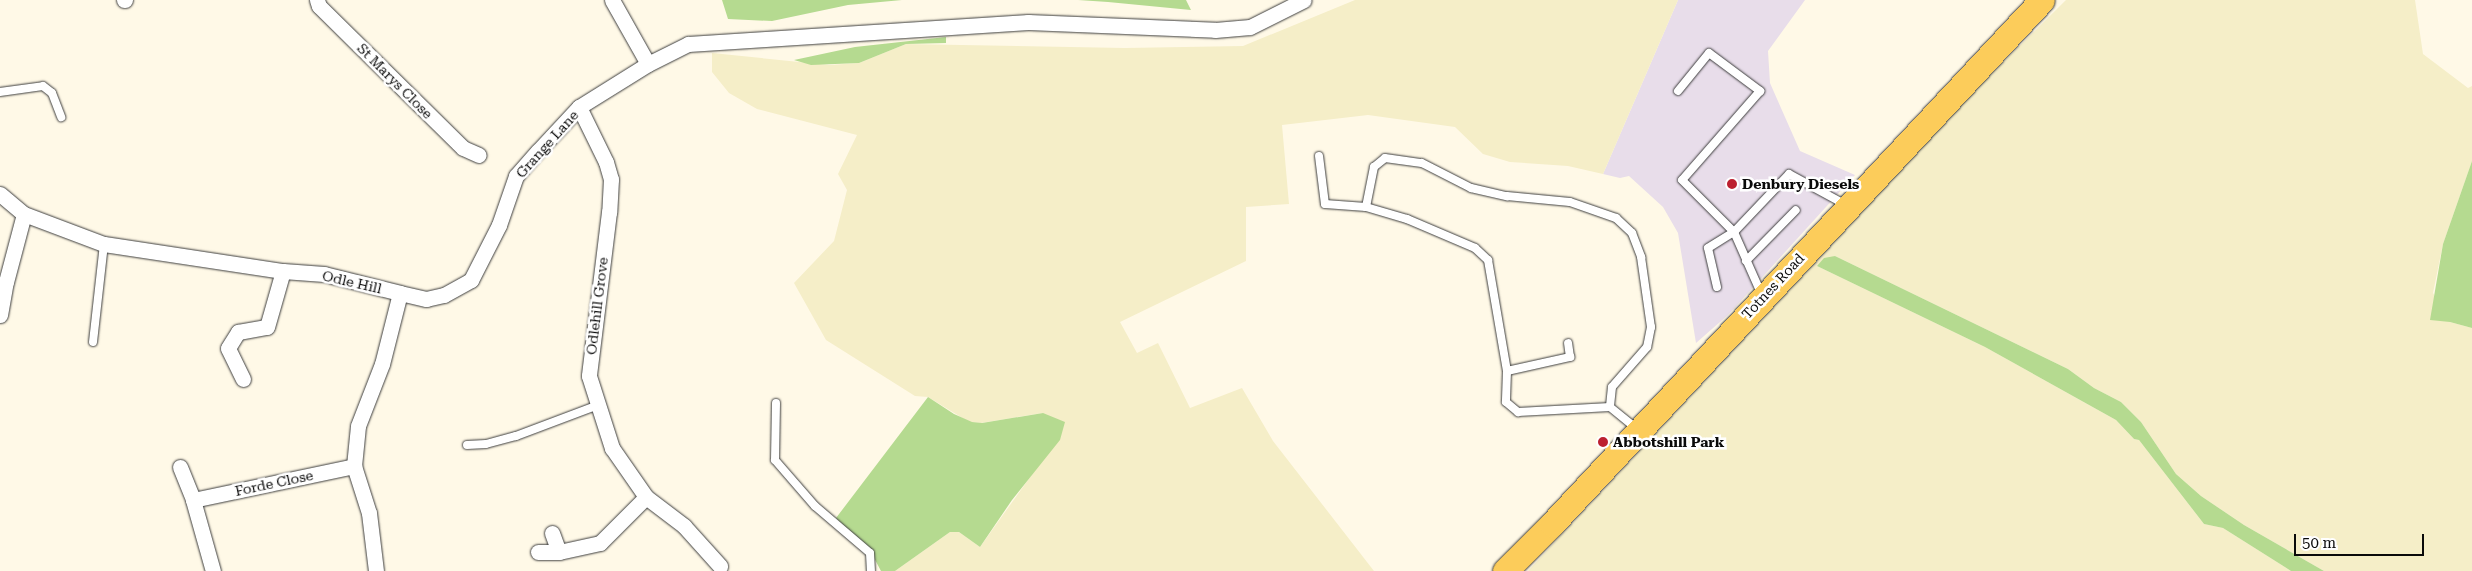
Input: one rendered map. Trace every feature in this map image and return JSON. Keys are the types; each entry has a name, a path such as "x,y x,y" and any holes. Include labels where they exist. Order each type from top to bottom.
{"main road":[{"name":"Totnes Road","path":"1505,571 2042,0"}],"street":[{"name":"St Marys Close","path":"317,0 319,6 462,148 479,155"},
{"path":"612,0 648,64"},
{"name":"Grange Lane","path":"400,293 426,299 444,295 471,280 499,226 516,176 579,107 648,64 688,44 1028,22 1215,30 1250,26 1304,0"},
{"name":"Odlehill Grove","path":"579,107 606,162 611,179 609,212 589,376 612,448 646,497 684,526 720,566"},
{"name":"Odle Hill","path":"0,194 24,214 104,244 283,271 324,274 400,293 382,364 358,426 354,466 369,512 376,571"},
{"path":"0,312 24,214"},
{"path":"243,378 228,348 238,332 267,327 283,271"},
{"name":"Forde Close","path":"193,500 354,466"},
{"path":"180,467 193,500 213,571"},
{"path":"538,552 559,552 600,543 646,497"},
{"path":"552,532 559,552"}],"lane":[{"path":"1678,91 1709,53 1760,92 1682,180 1734,232 1763,297"},
{"path":"0,92 43,86 52,93 61,117"},
{"path":"1319,156 1325,204 1366,207 1407,219 1475,248 1488,260 1507,371 1506,402 1518,412 1610,408 1639,430"},
{"path":"1366,207 1374,167 1385,158 1422,163 1470,188 1507,196 1570,202 1616,218 1632,233 1640,256 1651,327 1647,347 1612,387 1610,408"},
{"path":"1717,287 1708,248 1734,232 1789,174 1848,206"},
{"path":"1746,261 1796,210"},
{"path":"93,342 104,244"},
{"path":"1507,371 1570,357 1568,343"},
{"path":"776,403 775,460 814,506 870,553 871,571"},
{"path":"467,445 486,444 509,438 598,405"}],"shaded area":[{"path":"1355,0 1678,0 1603,174 1568,166 1510,162 1483,154 1455,127 1368,115 1282,125 1289,204 1246,207 1246,261 1120,322 1137,353 1158,343 1190,408 1242,388 1273,441 1374,571 895,571 950,532 959,532 980,547 1033,473 1043,413 981,423 969,422 928,397 915,396 826,340 794,283 834,241 847,190 838,174 857,135 757,109 729,93 712,72 712,53 829,65 859,63 906,44 1125,48 1243,46"},
{"path":"1678,0 1805,0 1768,51 1770,83 1800,151 1855,175 1728,315 1696,343 1678,233 1663,207 1629,176 1620,178 1603,174"},
{"path":"2066,0 2415,0 2423,54 2468,88 2472,86 2472,161 2443,244 2433,293 2450,322 2472,328 2472,571 2324,571 2244,525 2201,496 2176,474 2141,422 2121,402 2094,388 2068,369 1835,256 1817,266 1985,347 2116,420 2134,439 2139,440 2204,524 2223,528 2291,571 1528,571 1975,90"}],"green space":[{"path":"722,0 902,0 848,5 772,21 728,19"},
{"path":"1078,0 1186,0 1191,10 1108,2"},
{"path":"946,37 946,43 906,44 859,63 811,65 794,60 855,47"},
{"path":"2472,161 2472,328 2450,322 2430,320 2443,244"},
{"path":"1835,256 2068,369 2094,388 2121,402 2141,422 2176,474 2201,496 2244,525 2324,571 2291,571 2223,528 2204,524 2139,440 2134,439 2116,420 1985,347 1817,266 1824,258"},
{"path":"928,397 954,414 972,422 982,423 1043,413 1065,422 1060,440 1012,500 980,547 959,532 950,532 895,571 881,571 873,556 836,518"}],"place":[{"name":"Denbury Diesels","path":"1732,184"},
{"name":"Abbotshill Park","path":"1603,442"}]}
